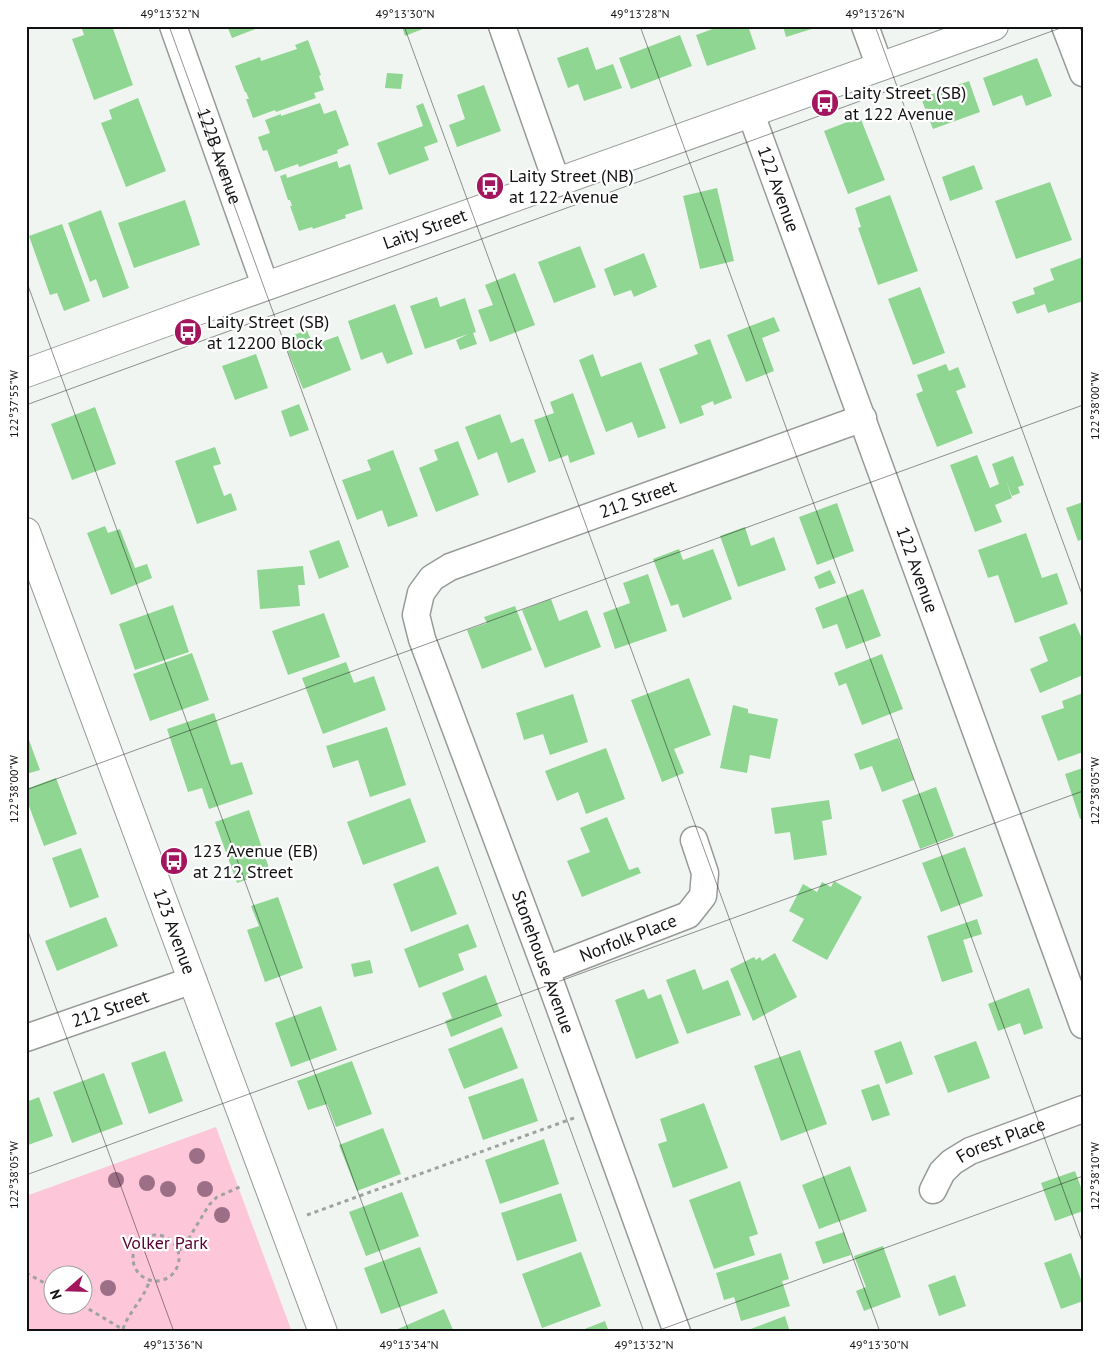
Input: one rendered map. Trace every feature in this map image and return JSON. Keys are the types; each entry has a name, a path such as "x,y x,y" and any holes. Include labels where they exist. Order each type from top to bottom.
{"street":[{"name":"122B Avenue","path":"173,26 265,285"},
{"path":"502,26 557,183"},
{"path":"865,26 880,67"},
{"name":"Laity Street","path":"26,373 265,285 557,183 994,26"},
{"path":"1065,26 1083,73"},
{"name":"122 Avenue","path":"751,114 1083,1025"},
{"name":"212 Street","path":"421,592 432,578 450,567 863,418"},
{"name":"123 Avenue","path":"26,532 323,1332"},
{"name":"Stonehouse Avenue","path":"421,592 416,615 422,639 546,970 677,1332"},
{"name":"Norfolk Place","path":"546,970 688,915 703,896 706,873 694,840"},
{"name":"212 Street","path":"26,1038 193,980"},
{"name":"Forest Place","path":"933,1190 942,1172 952,1162 970,1151 1083,1109"}],"path":[{"path":"283,1224 597,1110"},
{"path":"178,1251 183,1248 209,1205 218,1197 242,1186"},
{"path":"156,1234 165,1236 173,1242 178,1251 179,1261 175,1270 168,1277 159,1280 150,1280 141,1274 134,1263 134,1252 138,1243 146,1237 156,1234"},
{"path":"26,1273 42,1282"},
{"path":"123,1329 126,1320 148,1287 150,1280"},
{"path":"92,1311 127,1332"}],"green space":[{"name":"Volker Park","path":"216,1127 292,1332 26,1332 26,1196"}],"building":[{"path":"81,26 112,26 133,85 94,100 72,39 84,35"},
{"path":"227,26 263,26 232,38"},
{"path":"402,26 430,26 405,36"},
{"path":"721,26 748,26 756,49 707,66 696,35"},
{"path":"783,26 818,26 818,27 786,37"},
{"path":"680,35 692,66 631,89 619,58"},
{"path":"308,40 321,75 319,76 324,90 314,93 316,98 253,118 246,99 249,99 235,66 260,57 261,61 297,49 295,45"},
{"path":"588,47 596,70 613,64 622,88 584,101 578,84 568,88 557,58"},
{"path":"1037,58 1052,96 1026,106 1022,95 993,106 983,78"},
{"path":"387,73 403,74 401,89 385,88"},
{"path":"969,81 980,112 933,129 921,98"},
{"path":"484,85 501,131 457,147 449,125 465,119 457,95"},
{"path":"138,98 166,171 126,187 101,123 112,119 109,110"},
{"path":"320,103 324,114 336,110 349,145 337,150 338,153 299,167 298,164 275,172 267,150 263,151 258,137 270,133 265,120"},
{"path":"423,103 438,142 424,147 429,160 389,175 377,143 423,126 416,106"},
{"path":"860,117 885,180 848,194 824,131"},
{"path":"337,161 339,168 350,164 363,209 345,215 346,218 313,229 312,227 299,231 290,206 292,206 290,200 288,200 280,176 286,174 287,178"},
{"path":"974,165 983,189 950,201 942,177"},
{"path":"1050,182 1072,240 1016,259 995,201"},
{"path":"717,188 734,261 700,269 683,196"},
{"path":"890,195 918,271 878,285 858,228 861,227 855,208"},
{"path":"185,200 200,245 134,268 118,223"},
{"path":"101,210 129,288 103,298 96,279 90,282 68,223"},
{"path":"62,224 90,301 64,311 57,293 50,295 29,236"},
{"path":"580,246 596,287 554,303 538,262"},
{"path":"644,253 657,287 634,297 631,290 614,296 604,269"},
{"path":"1083,257 1083,301 1048,313 1045,304 1017,314 1012,302 1035,294 1033,288 1054,280 1050,269"},
{"path":"515,273 535,325 490,342 478,310 493,305 485,285"},
{"path":"920,287 945,353 913,365 888,299"},
{"path":"437,297 440,307 465,298 476,332 473,333 477,344 460,350 456,340 468,334 425,349 410,306"},
{"path":"395,304 413,354 387,364 382,352 361,360 348,321"},
{"path":"774,317 780,331 762,338 774,371 746,382 727,335"},
{"path":"307,330 313,345 338,336 351,370 303,389 283,339"},
{"path":"710,339 732,398 714,405 713,401 701,406 704,415 680,424 659,369 698,354 694,345"},
{"path":"256,354 268,388 235,400 222,366"},
{"path":"593,354 601,377 641,362 666,428 638,438 632,422 606,432 579,360"},
{"path":"946,364 949,371 958,367 966,387 956,391 973,433 937,447 916,394 923,391 917,375"},
{"path":"573,393 595,454 570,463 568,455 549,462 534,420 554,413 550,402"},
{"path":"299,404 309,430 290,437 281,411"},
{"path":"95,407 116,464 72,480 51,424"},
{"path":"500,414 511,443 523,438 536,472 508,483 497,452 478,460 465,427"},
{"path":"458,441 479,495 436,512 419,468 438,460 434,450"},
{"path":"215,447 221,464 213,466 224,496 231,493 237,510 197,524 175,461"},
{"path":"393,450 418,516 388,527 382,510 357,520 342,480 371,470 367,460"},
{"path":"977,455 990,488 999,484 992,464 1013,456 1024,485 1018,487 1020,493 1012,496 1006,481 1012,498 995,505 1002,522 975,532 950,465"},
{"path":"1083,502 1083,539 1078,541 1066,508"},
{"path":"837,503 854,551 817,565 799,517"},
{"path":"105,526 108,533 120,529 135,568 147,564 152,578 111,595 87,533"},
{"path":"745,527 751,546 774,537 786,570 738,587 720,536"},
{"path":"1026,533 1042,578 1057,573 1068,604 1015,623 998,575 988,578 978,550"},
{"path":"339,540 349,567 319,579 309,551"},
{"path":"679,549 683,560 713,549 732,599 683,618 678,604 671,606 653,559"},
{"path":"303,566 305,585 298,585 300,606 260,609 257,570"},
{"path":"830,570 836,583 819,589 814,577"},
{"path":"648,574 667,631 615,649 603,613 630,603 623,583"},
{"path":"863,589 881,636 846,649 837,624 823,629 815,608"},
{"path":"551,599 559,621 587,610 601,647 545,668 522,610"},
{"path":"173,605 189,652 135,670 119,624"},
{"path":"515,606 532,650 482,669 467,630 487,623 484,617"},
{"path":"324,613 340,657 288,675 272,631"},
{"path":"1075,623 1083,641 1083,675 1040,693 1030,669 1048,661 1039,637"},
{"path":"192,653 209,700 150,721 133,674"},
{"path":"882,654 903,709 862,725 846,683 839,686 834,673"},
{"path":"346,662 354,683 374,676 386,710 323,734 302,678"},
{"path":"689,678 711,735 674,749 684,773 662,782 631,700"},
{"path":"1083,693 1083,718 1081,719 1083,724 1083,752 1058,761 1041,716 1064,708 1062,701"},
{"path":"573,694 588,742 550,755 543,734 524,740 516,713"},
{"path":"733,705 748,709 748,713 778,719 770,759 750,755 747,773 720,768"},
{"path":"214,713 231,765 242,762 253,794 209,809 202,788 188,792 167,729"},
{"path":"387,727 406,785 370,797 358,760 333,768 326,746"},
{"path":"26,732 40,770 26,774"},
{"path":"898,738 914,780 882,792 872,766 860,770 854,754"},
{"path":"606,748 625,799 586,814 578,792 557,801 545,771"},
{"path":"1083,768 1083,818 1080,819 1065,774"},
{"path":"56,778 77,834 44,846 26,798 26,789"},
{"path":"936,787 954,836 920,849 902,800"},
{"path":"410,798 426,842 363,865 347,822"},
{"path":"829,800 832,819 822,821 827,855 794,860 790,832 775,834 771,808"},
{"path":"249,810 270,871 237,883 215,822"},
{"path":"607,817 629,870 638,867 641,873 582,897 567,861 590,852 580,828"},
{"path":"965,847 983,896 941,912 922,863"},
{"path":"81,848 99,897 70,908 52,858"},
{"path":"438,866 457,914 411,932 393,884"},
{"path":"834,881 862,897 827,960 792,941 804,919 789,911 803,884 817,892 822,882 831,887"},
{"path":"278,897 303,968 265,982 247,930 259,926 251,906"},
{"path":"106,917 118,946 57,971 45,941"},
{"path":"977,919 982,934 963,940 973,972 942,982 927,936"},
{"path":"468,924 477,947 458,954 464,970 419,988 404,949"},
{"path":"775,953 797,997 753,1021 730,969 754,957 756,960 760,957 762,961"},
{"path":"370,960 373,973 354,977 351,964"},
{"path":"695,969 703,990 728,980 741,1015 687,1034 666,980"},
{"path":"486,975 502,1016 451,1037 445,1021 452,1018 442,993"},
{"path":"1029,988 1043,1028 1024,1035 1020,1023 998,1031 988,1004"},
{"path":"644,989 648,999 661,994 679,1043 636,1059 615,1000"},
{"path":"321,1006 337,1050 291,1067 275,1023"},
{"path":"502,1027 518,1068 464,1089 448,1049"},
{"path":"901,1041 913,1074 886,1084 874,1051"},
{"path":"976,1041 990,1078 948,1093 934,1056"},
{"path":"800,1050 827,1124 781,1141 754,1066"},
{"path":"165,1051 183,1101 149,1114 131,1063"},
{"path":"352,1061 372,1114 336,1127 327,1104 308,1110 297,1081"},
{"path":"104,1073 123,1124 72,1143 53,1092"},
{"path":"523,1078 538,1121 483,1140 468,1097"},
{"path":"879,1084 890,1115 872,1121 861,1090"},
{"path":"39,1097 53,1136 28,1145 26,1102"},
{"path":"704,1103 728,1168 673,1188 658,1144 667,1141 660,1119"},
{"path":"383,1128 401,1174 357,1191 339,1145"},
{"path":"544,1139 559,1184 500,1204 485,1160"},
{"path":"850,1166 867,1211 819,1229 802,1185"},
{"path":"1075,1171 1083,1193 1083,1211 1055,1221 1041,1183"},
{"path":"740,1181 758,1234 749,1237 755,1255 714,1269 689,1200"},
{"path":"402,1192 419,1236 366,1256 349,1212"},
{"path":"561,1193 577,1241 517,1261 501,1213"},
{"path":"844,1232 851,1255 823,1264 815,1242"},
{"path":"883,1246 901,1297 864,1311 856,1291 866,1287 854,1256"},
{"path":"420,1247 438,1293 381,1314 364,1268"},
{"path":"581,1252 601,1306 542,1328 522,1274"},
{"path":"781,1253 789,1279 782,1281 790,1306 741,1321 734,1297 724,1300 716,1273"},
{"path":"1071,1253 1083,1285 1083,1301 1061,1309 1044,1263"},
{"path":"955,1275 966,1306 939,1316 928,1285"},
{"path":"444,1309 454,1332 391,1332"},
{"path":"785,1316 790,1332 743,1332"},
{"path":"605,1321 609,1332 577,1332"}],"place":[{"name":"Laity Street (SB) at 122 Avenue","path":"825,103"},
{"name":"Laity Street (NB) at 122 Avenue","path":"490,186"},
{"name":"Laity Street (SB) at 12200 Block","path":"188,332"},
{"name":"123 Avenue (EB) at 212 Street","path":"174,861"}]}
